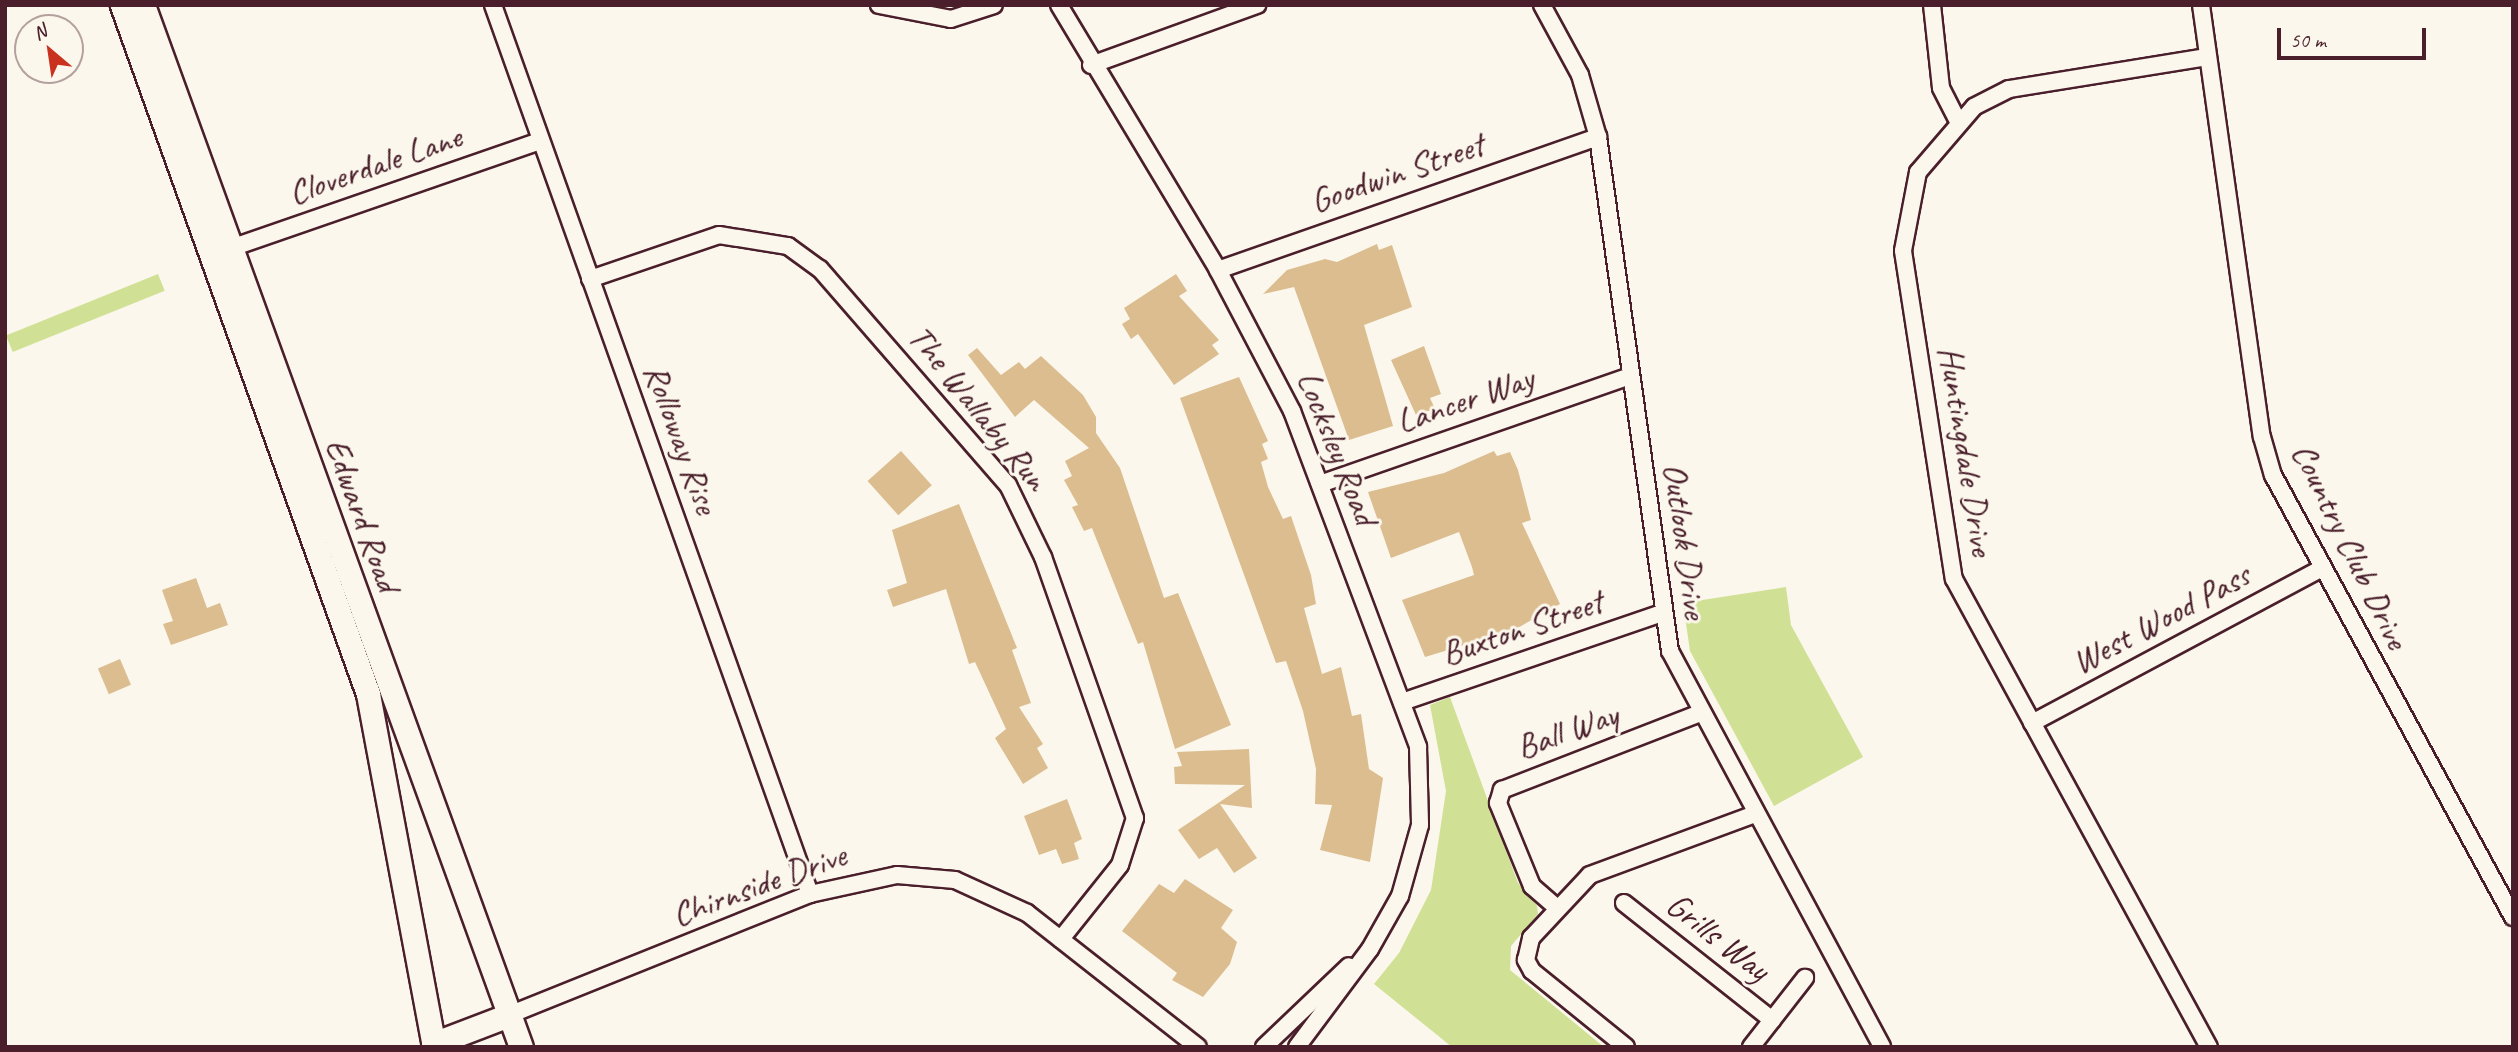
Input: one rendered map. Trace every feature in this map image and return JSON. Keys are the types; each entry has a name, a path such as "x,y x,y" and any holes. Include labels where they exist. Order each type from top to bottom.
{"main road":[{"name":"Edward Road","path":"122,5 222,252 522,1047"},
{"name":"Edward Road","path":"143,5 368,694 433,1045"},
{"path":"433,1045 509,1015"}],"street":[{"name":"Rolloway Rise","path":"493,5 810,894"},
{"path":"879,5 951,19 993,5"},
{"name":"Locksley Road","path":"1059,5 1091,65 1218,270 1292,411 1418,747 1420,825 1401,896 1370,949 1297,1047"},
{"path":"1091,65 1257,5"},
{"name":"Outlook Drive","path":"1542,5 1570,50 1598,137 1662,613 1675,664 1882,1047"},
{"path":"1932,5 1941,88 1958,121"},
{"name":"Country Club Drive","path":"2201,5 2262,437 2273,475 2320,569 2513,917"},
{"name":"Huntingdale Drive","path":"2207,57 2009,89 1958,121 1918,172 1903,251 1954,579 2209,1047"},
{"name":"Goodwin Street","path":"1218,270 1598,137"},
{"name":"Cloverdale Lane","path":"222,252 540,141"},
{"name":"The Wallaby Run","path":"590,279 719,235 788,246 820,270 1008,485 1043,556 1135,818 1120,865 1061,939"},
{"name":"Lancer Way","path":"1320,484 1630,376"},
{"name":"West Wood Pass","path":"2032,723 2320,569"},
{"name":"Buxton Street","path":"1402,702 1662,613"},
{"name":"Ball Way","path":"1556,907 1532,886 1498,803 1502,790 1701,713"},
{"path":"1626,1047 1526,960 1531,939 1578,882 1604,868 1755,814"},
{"name":"Chirnside Drive","path":"509,1015 810,894 897,875 955,880 1027,913 1198,1047"},
{"name":"Grills Way","path":"1624,903 1772,1020"},
{"name":"Locksley Road","path":"1264,1047 1370,949"},
{"path":"1751,1047 1805,978"}],"green space":[{"path":"158,274 165,291 13,352 6,335"},
{"path":"1786,587 1791,625 1863,757 1774,806 1690,651 1683,603"},
{"path":"1450,697 1518,883 1537,906 1538,914 1511,946 1510,970 1604,1047 1452,1047 1374,984 1399,953 1431,890 1446,791 1430,705"}],"building":[{"path":"1377,244 1379,250 1392,245 1412,307 1364,325 1393,426 1349,440 1294,287 1263,294 1287,270 1325,259 1337,262"},
{"path":"1176,274 1187,291 1179,296 1219,340 1212,345 1219,354 1174,385 1138,334 1131,339 1122,324 1130,319 1124,308"},
{"path":"1424,346 1441,394 1430,398 1435,409 1416,415 1391,360"},
{"path":"977,348 1001,375 1019,362 1025,369 1041,356 1083,395 1096,417 1096,433 1120,468 1164,598 1178,593 1231,725 1175,749 1143,642 1138,644 1092,528 1084,531 1072,507 1078,505 1064,480 1072,476 1065,461 1089,448 1034,400 1015,417 968,355"},
{"path":"1239,377 1268,441 1262,444 1268,459 1261,462 1268,487 1283,519 1291,516 1311,575 1316,604 1304,608 1322,674 1341,667 1352,716 1361,714 1369,769 1383,778 1370,862 1320,850 1332,805 1315,804 1316,769 1303,711 1286,661 1276,663 1180,398"},
{"path":"901,451 932,485 898,515 868,481"},
{"path":"1494,451 1497,456 1510,452 1518,470 1531,520 1522,523 1560,604 1514,630 1425,657 1402,600 1474,575 1472,567 1459,532 1391,558 1368,492 1444,473"},
{"path":"959,504 1017,648 1012,650 1031,703 1019,707 1043,744 1037,748 1048,768 1023,784 995,738 1006,729 975,662 969,664 946,589 893,607 887,590 907,583 892,530"},
{"path":"196,578 207,608 220,603 228,625 171,645 163,624 173,621 162,590"},
{"path":"120,659 131,685 109,694 98,668"},
{"path":"1249,749 1252,808 1220,804 1257,858 1234,873 1217,848 1199,859 1178,830 1245,785 1175,784 1174,767 1182,766 1177,752"},
{"path":"1067,799 1082,839 1074,843 1079,859 1062,864 1056,849 1039,855 1024,816"},
{"path":"1185,879 1233,910 1221,928 1237,942 1230,964 1203,997 1172,980 1177,973 1122,931 1159,884 1174,893"}]}
